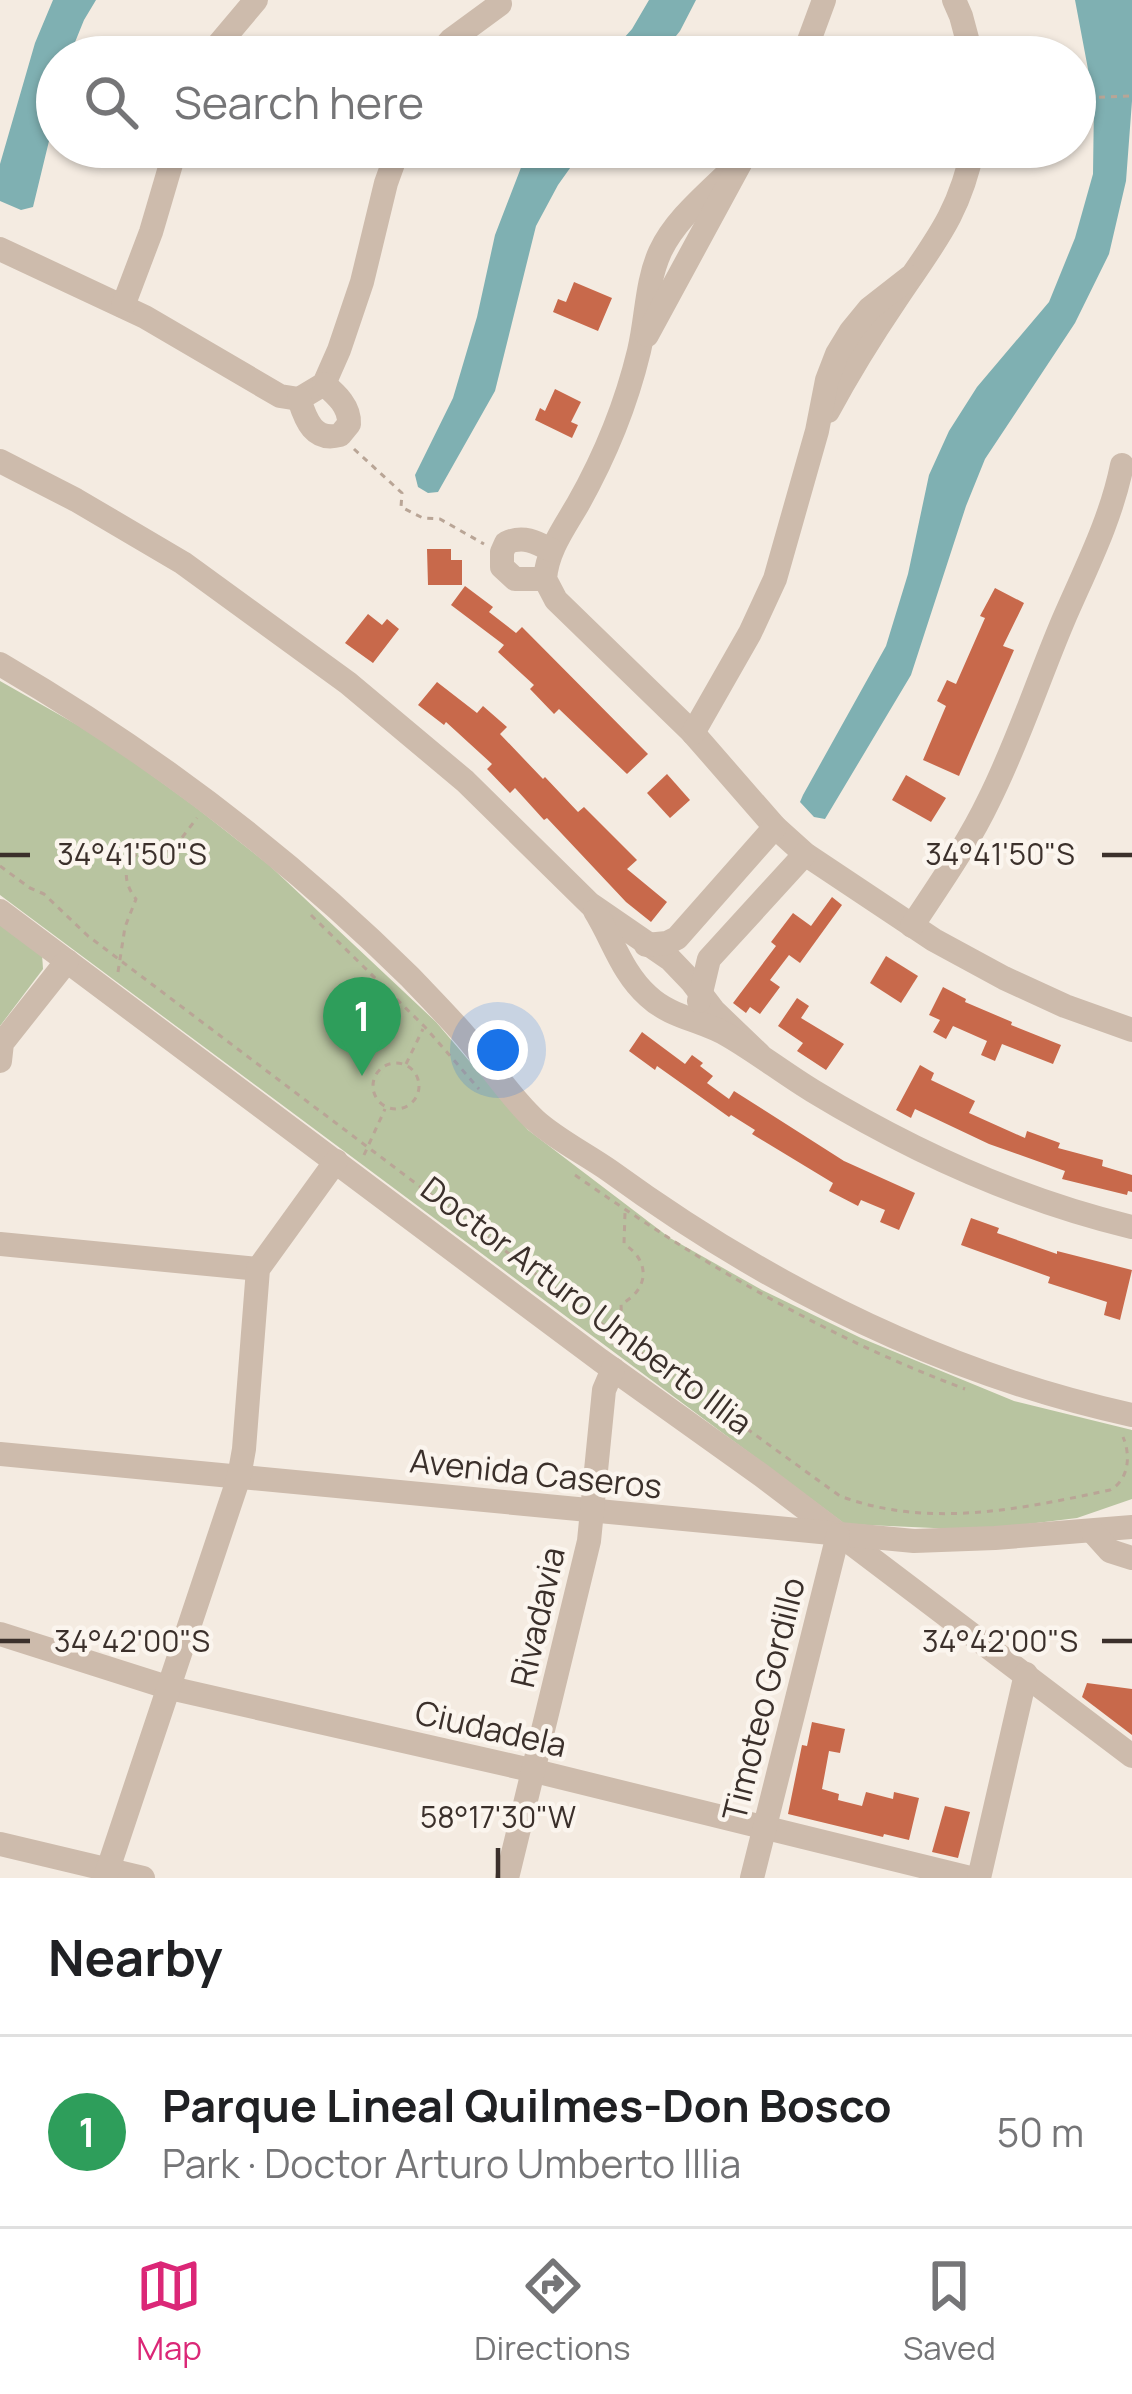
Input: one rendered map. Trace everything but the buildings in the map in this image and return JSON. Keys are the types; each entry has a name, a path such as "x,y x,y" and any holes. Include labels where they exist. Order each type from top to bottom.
{"street":[{"path":"219,36 238,0"},
{"path":"226,36 256,0"},
{"path":"811,36 824,0"},
{"path":"954,0 966,36"},
{"path":"456,36 501,2"},
{"path":"474,36 501,2"},
{"path":"123,306 170,168"},
{"path":"2,256 123,306 280,396 299,400 324,385 353,311 391,168"},
{"path":"737,168 640,348 608,445 551,550 544,579 556,600 693,733 775,827 806,854 912,926 1004,978 1132,1030"},
{"path":"693,733 767,598 831,367 868,309 910,278 948,223 969,168"},
{"path":"299,400 316,432 323,437 340,435 349,424 346,408 324,385"},
{"path":"912,926 994,792 1065,617 1078,544 1094,506 1127,458"},
{"path":"0,461 125,527 296,643 465,781 590,904 682,970 714,1011 759,1054"},
{"path":"544,579 515,579 502,567 502,552 506,543 520,539 551,550"},
{"path":"0,664 117,736 210,802 320,893 444,1012 539,1124 678,1221 762,1272 943,1360 1010,1384 1132,1415"},
{"path":"622,965 632,950 676,938 775,827"},
{"path":"679,1016 692,1011 702,994 706,966 718,948 806,854"},
{"path":"590,904 622,965 648,997 679,1016 715,1028 839,1106 935,1157 1032,1198 1132,1227"},
{"name":"Doctor Arturo Umberto Illia","path":"0,911 1132,1756"},
{"path":"1,1049 67,961"},
{"path":"107,1874 239,1477 258,1269 345,1167"},
{"path":"0,1244 258,1269"},
{"name":"Rivadavia","path":"506,1878 535,1772 593,1512 607,1364"},
{"name":"Avenida Caseros","path":"0,1454 930,1541 1132,1527"},
{"name":"Avenida Caseros","path":"1065,1531 1132,1510"},
{"path":"1092,1531 1110,1551 1132,1558"},
{"name":"Timoteo Gordillo","path":"752,1878 838,1535"},
{"name":"Ciudadela","path":"0,1634 170,1688 974,1878"},
{"path":"974,1878 1026,1674"},
{"path":"0,1844 107,1874 142,1878"}],"path":[{"path":"1096,97 1132,96"},
{"path":"340,435 402,493 401,507 423,518 440,519 502,552"},
{"path":"115,997 125,927 136,899 126,878 129,863 148,848 171,852 210,802"},
{"path":"0,866 44,894 88,936 618,1336"},
{"path":"405,1065 424,1027 444,1012"},
{"path":"405,1065 417,1077 418,1092 402,1109 386,1107 373,1091 374,1077 384,1066 405,1065"},
{"path":"345,1167 368,1148 386,1107"},
{"path":"607,1364 622,1328 621,1304 632,1299 644,1280 640,1259 624,1244 627,1184"}],"green space":[{"path":"0,681 102,739 269,865 436,1022 528,1130 670,1238 861,1338 1014,1401 1132,1430 1132,1499 1077,1518 978,1530 845,1524 0,895"},
{"path":"0,922 42,954 43,969 0,1026"}],"water":[{"path":"53,0 96,0 78,36 38,36"},
{"path":"649,0 696,0 676,36 626,36"},
{"path":"1075,0 1132,0 1126,181 1109,254 1075,323 985,459 911,675 825,819 814,817 800,802 886,646 908,574 929,475 977,387 1049,302 1075,238 1096,168 1096,36 1082,36"},
{"path":"35,43 36,168 42,168 33,207 21,210 0,201 0,164"},
{"path":"521,168 570,168 536,226 495,391 438,492 428,493 418,487 415,475 453,398 495,235"}],"place":[{"name":"Parque Lineal Quilmes-Don Bosco","path":"362,1076"}]}
